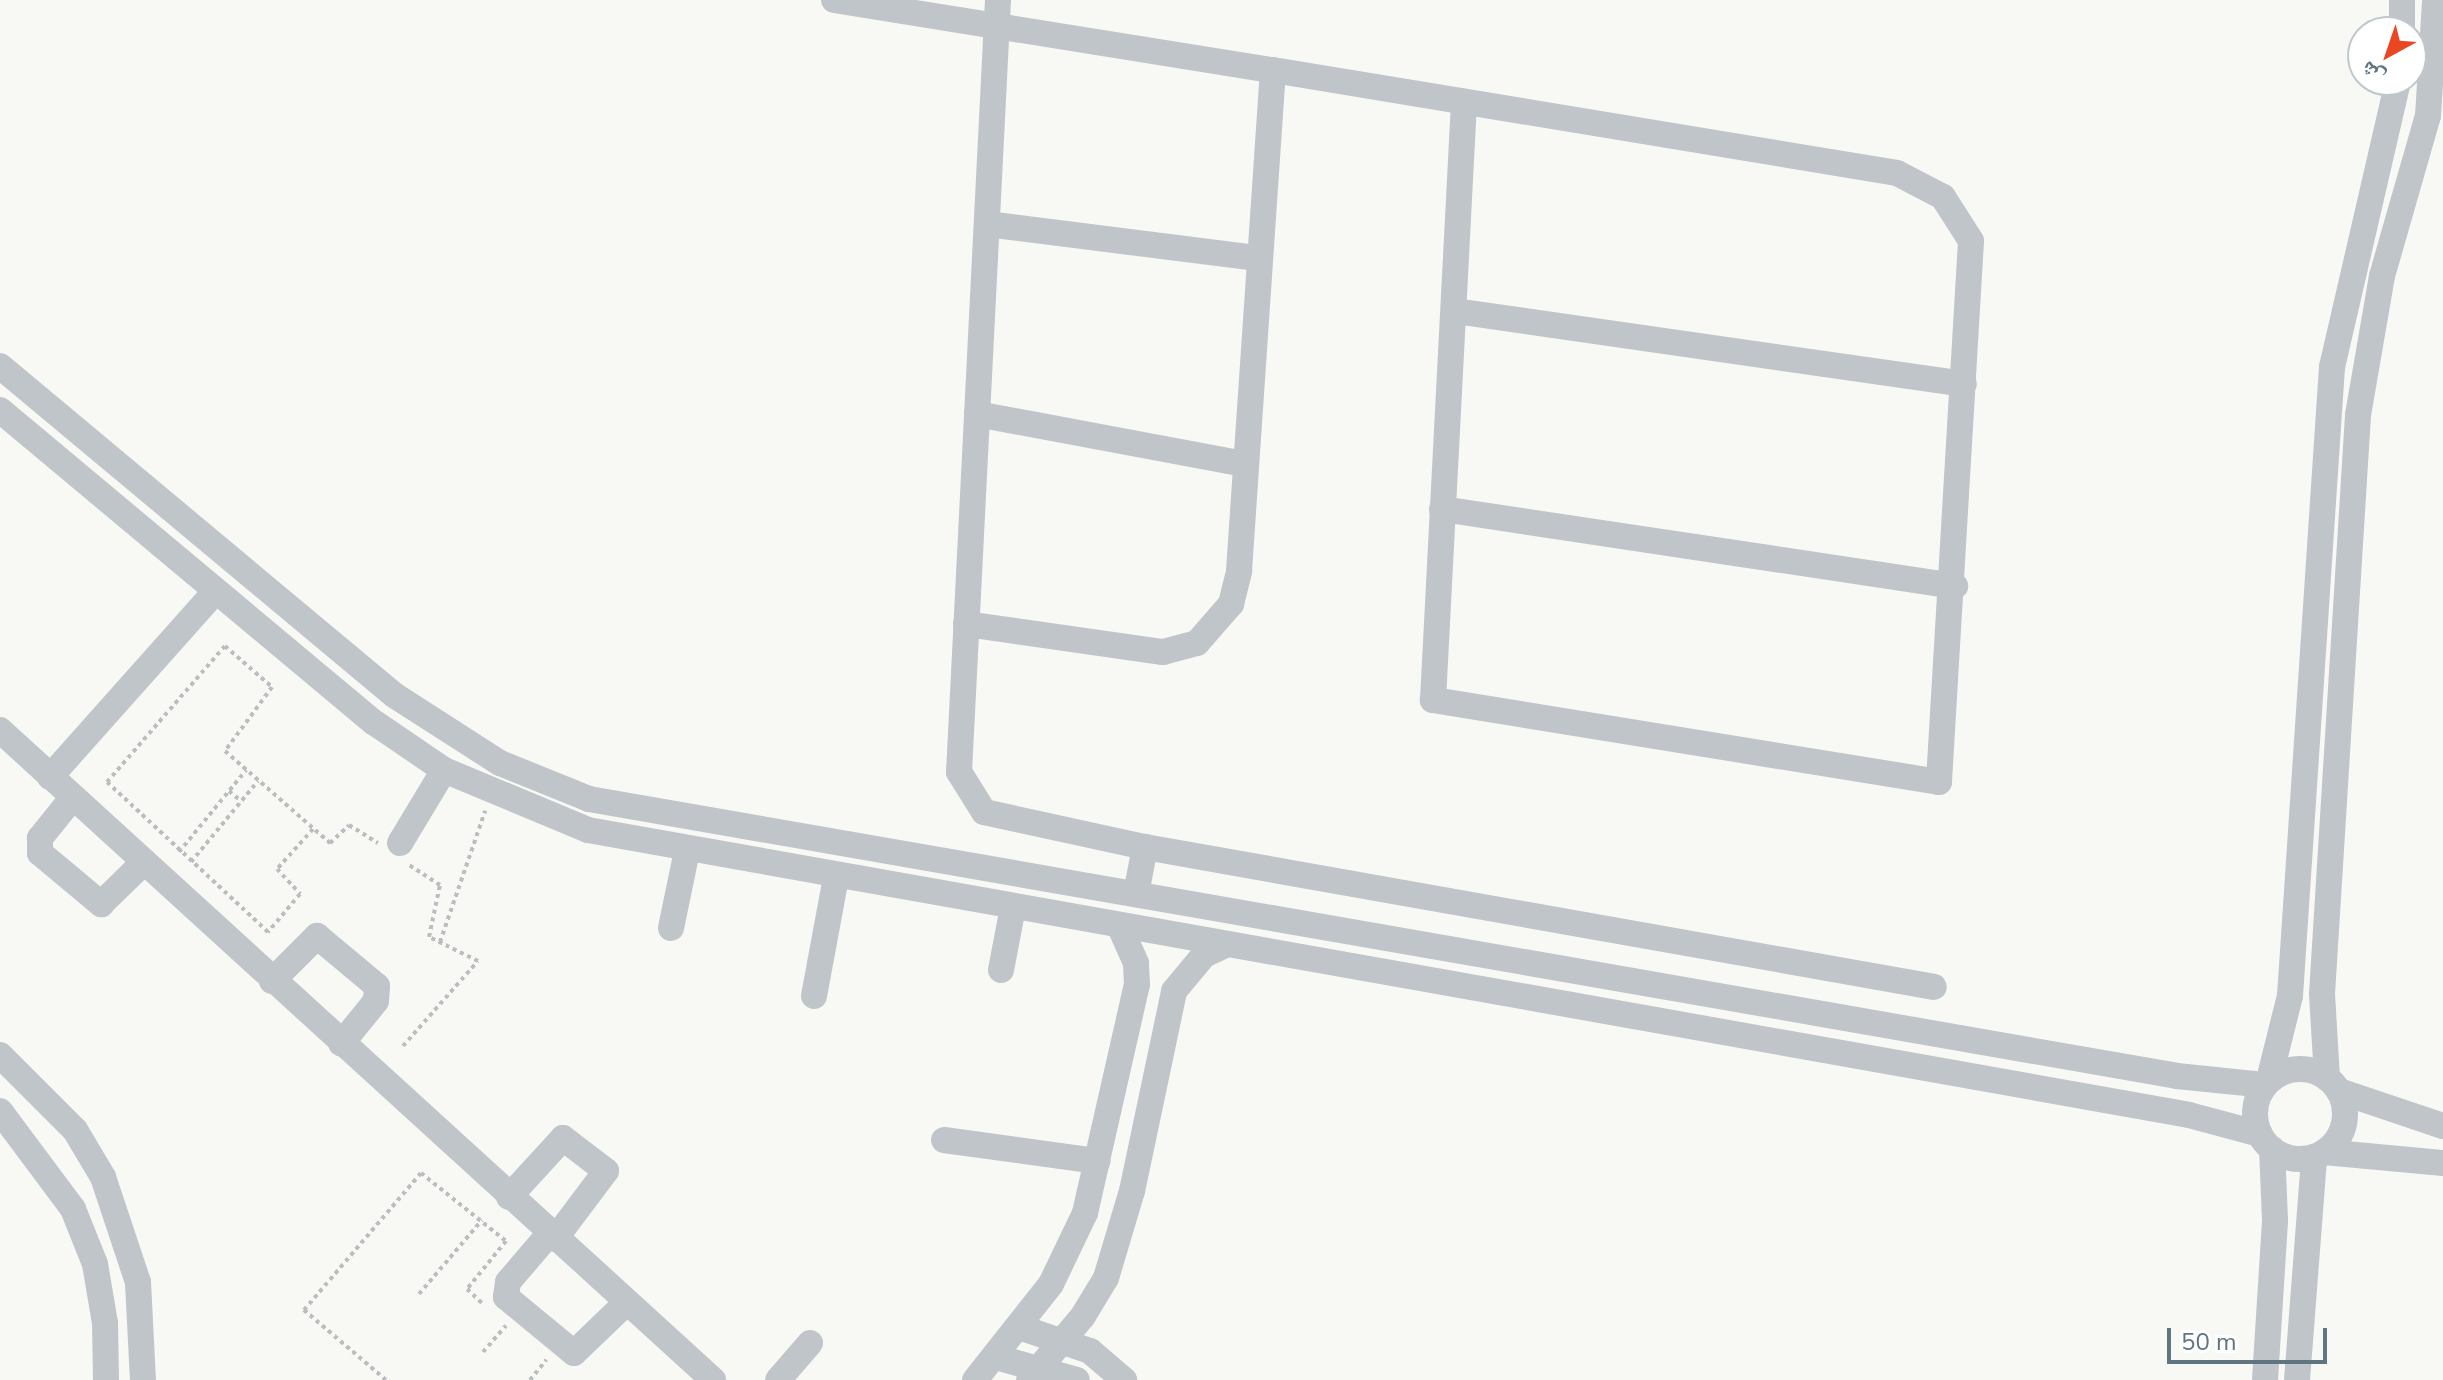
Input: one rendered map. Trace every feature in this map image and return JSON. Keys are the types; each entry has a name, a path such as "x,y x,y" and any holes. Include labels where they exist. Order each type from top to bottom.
{"street":[{"path":"834,0 1273,70 1464,102 1922,182 1960,217 1971,241 1955,586 1939,782 1433,700 1464,102"},
{"path":"998,0 959,772 974,801 996,819 1934,987"},
{"path":"2297,1380 2319,1154 2341,1131 2322,994 2358,415 2382,276 2428,116 2435,0"},
{"path":"966,624 1163,652 1197,643 1231,604 1239,571 1273,70"},
{"path":"2265,1380 2275,1220 2266,1141 2255,1109 2267,1083 2290,996 2332,367 2394,96"},
{"path":"987,224 1258,258"},
{"path":"1455,311 1964,384"},
{"path":"0,366 328,643 458,739 589,799 1310,922 2177,1076 2267,1083 2291,1069 2443,1126"},
{"path":"0,410 306,665 444,770 491,794 588,830 687,851 2189,1115 2266,1141 2319,1154 2443,1163"},
{"path":"977,414 1244,464"},
{"path":"107,500 130,476"},
{"path":"1442,509 1955,586"},
{"path":"50,777 216,591"},
{"path":"306,665 328,643"},
{"path":"0,730 713,1380"},
{"path":"395,850 444,770"},
{"path":"73,797 40,838 40,853 101,904 144,862"},
{"path":"1136,894 1145,847"},
{"path":"671,928 687,851"},
{"path":"814,996 836,877"},
{"path":"1059,914 1064,882"},
{"path":"1001,970 1013,907"},
{"path":"1304,959 1310,922"},
{"path":"975,1380 1019,1327 1076,1238 1098,1161 1137,984 1136,963 1120,927"},
{"path":"272,981 317,936 377,986 376,1001 341,1044"},
{"path":"1034,1373 1096,1297 1116,1250 1174,991 1204,955 1225,945"},
{"path":"0,1055 75,1130 103,1177 138,1282 143,1380"},
{"path":"0,1111 73,1209 95,1264 105,1323 106,1380"},
{"path":"509,1197 563,1138 606,1171 552,1236 508,1282 506,1297 574,1353 585,1349 626,1303"},
{"path":"944,1140 1098,1161"},
{"path":"1019,1327 1063,1339 1090,1351 1124,1380"},
{"path":"778,1380 810,1343"},
{"path":"996,1357 1034,1373 1077,1380"}],"path":[{"path":"313,829 277,869 300,894 268,932 107,783 224,646 272,686 225,746 258,781 331,843 349,825 395,850 440,885 427,933 478,961 403,1046"},
{"path":"179,852 246,770"},
{"path":"191,862 258,781"},
{"path":"229,791 241,801"},
{"path":"440,942 491,794"},
{"path":"386,1380 305,1309 421,1173 506,1241 467,1289 488,1308"},
{"path":"419,1294 482,1220"},
{"path":"497,1316 517,1332"},
{"path":"483,1352 507,1324"},
{"path":"530,1380 545,1356"}]}
